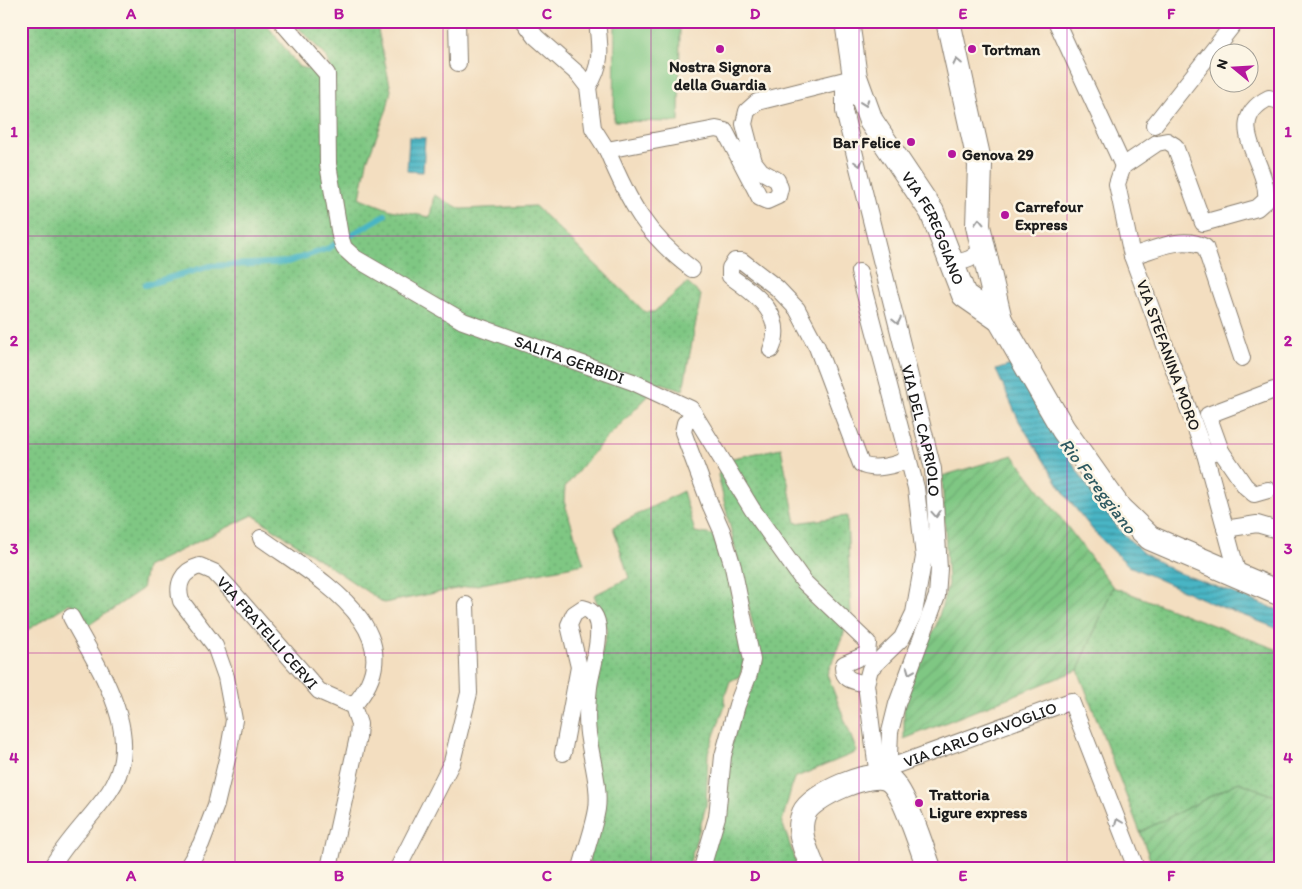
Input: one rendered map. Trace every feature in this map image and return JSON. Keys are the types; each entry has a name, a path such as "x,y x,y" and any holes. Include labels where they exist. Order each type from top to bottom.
{"street":[{"name":"SALITA GERBIDI","path":"281,21 327,74 328,164 340,236 344,248 354,258 463,321 633,382 688,408 694,413 752,509 804,582 868,643 867,654 844,664 843,667 848,680 866,684"},
{"path":"457,21 458,63"},
{"path":"524,21 536,37 578,74 588,87 593,128 607,150 622,186 642,221 668,251 692,269"},
{"path":"588,87 597,72 600,48 597,21"},
{"name":"VIA FEREGGIANO","path":"847,21 850,79 871,121 932,212 964,295 1000,320 1063,429 1119,508 1150,538 1281,594"},
{"path":"948,21 980,165 978,226 1000,320"},
{"path":"1056,21 1123,166 1157,143 1168,141 1175,146 1203,223 1257,208 1266,200 1268,189 1246,132 1250,116 1258,104 1270,98 1279,101 1281,104"},
{"path":"1154,125 1236,21"},
{"path":"607,150 716,129 725,131 731,139 744,172 760,198 771,200 778,196 780,188 777,180 761,170 754,162 744,124 747,111 757,102 850,79"},
{"name":"VIA DEL CAPRIOLO","path":"850,79 844,111 933,469 939,568 937,596 896,704 884,775"},
{"name":"VIA STEFANINA MORO","path":"1123,166 1117,184 1132,256 1213,452 1244,486 1254,494 1268,490"},
{"name":"VIA STEFANINA MORO","path":"1132,256 1183,241 1192,241 1205,247 1242,358"},
{"path":"952,262 963,262 977,256 983,246"},
{"name":"VIA DEL CAPRIOLO","path":"771,350 776,340 774,319 765,303 730,276 730,268 735,261 742,261 770,282 797,309 817,347 860,464 867,467 888,465 908,458"},
{"name":"VIA DEL CAPRIOLO","path":"859,272 916,488 924,557 914,613 902,638 870,669 866,684"},
{"name":"VIA STEFANINA MORO","path":"1238,575 1225,529 1208,415 1274,390"},
{"path":"694,413 684,426 683,432 710,504 722,530 733,567 752,660 722,756 717,817 702,868"},
{"path":"1225,529 1257,524 1281,531"},
{"path":"261,538 332,589 359,614 374,643 374,662 371,680 365,692 353,706 359,724 358,737 329,868"},
{"name":"VIA FRATELLI CERVI","path":"187,868 201,844 216,805 234,720 226,677 215,646 181,600 179,582 186,574 200,566 214,572 280,644 319,691 353,706"},
{"path":"398,868 452,762 469,693 466,605"},
{"path":"563,753 579,667 569,625 574,614 583,608 592,611 599,630 589,688 588,733 596,784 597,809 581,868"},
{"path":"50,868 109,792 122,765 120,718 107,686 70,617"},
{"path":"866,684 884,775 899,790 929,868"},
{"name":"VIA CARLO GAVOGLIO","path":"884,775 1071,700 1136,868"},
{"path":"813,868 800,834 804,812 820,796 863,779 884,775"}],"green space":[{"path":"21,21 264,21 299,67 333,74 325,55 292,21 376,21 391,90 387,109 367,161 360,198 391,210 430,217 434,195 461,209 535,206 645,312 654,312 687,283 701,295 683,390 661,383 600,445 565,487 564,501 584,564 384,603 253,515 146,567 142,589 86,627 70,603 21,634"},
{"path":"615,21 680,21 679,122 614,121"},
{"path":"781,448 796,523 847,516 851,616 827,674 857,752 794,778 782,822 798,868 706,868 724,770 757,656 755,634 718,475 728,459"},
{"path":"1013,455 1113,587 1078,670 904,739 904,697 937,623 948,584 942,476"},
{"path":"683,491 695,532 713,535 729,579 745,658 740,676 730,681 724,699 725,705 708,753 706,806 687,868 589,868 592,698 607,630 594,595 629,578 613,527"},
{"path":"1113,587 1281,651 1281,799 1239,782 1140,832 1078,670"},
{"path":"1239,782 1281,799 1281,868 1153,868 1140,832"}],"water":[{"path":"409,137 425,138 423,172 407,171"},
{"name":"Rio Fereggiano","path":"1011,365 1096,500 1120,530 1143,553 1174,571 1281,611 1281,630 1211,603 1129,566 1096,534 1068,499 1019,421 996,370"}],"waterway":[{"path":"145,285 210,266 288,262 329,248 385,215"}],"place":[{"name":"Nostra Signora della Guardia","path":"720,49"},
{"name":"Tortman","path":"972,49"},
{"name":"Bar Felice","path":"911,142"},
{"name":"Genova 29","path":"952,154"},
{"name":"Carrefour Express","path":"1005,215"},
{"name":"Trattoria Ligure express","path":"919,803"}]}
